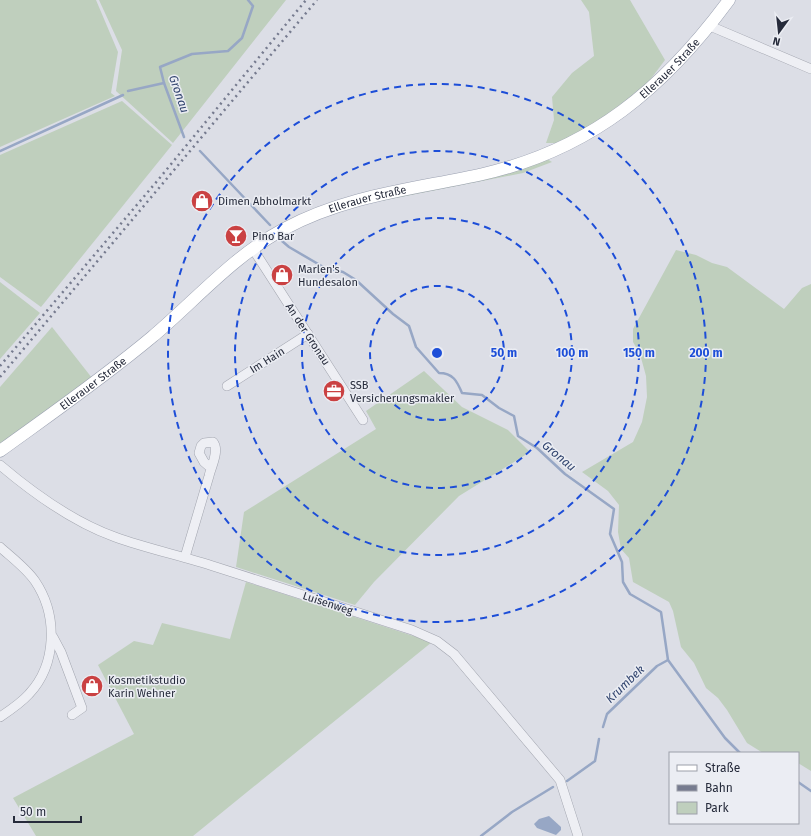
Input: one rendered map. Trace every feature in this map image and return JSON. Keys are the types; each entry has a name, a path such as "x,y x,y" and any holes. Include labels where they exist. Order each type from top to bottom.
{"main road":[{"name":"Ellerauer Straße","path":"0,451 152,337 199,293 253,249 281,230 304,218 349,202 485,173 558,150 597,129 631,106 662,79 710,26 729,0"}],"street":[{"path":"710,26 811,69"},
{"name":"An der Gronau","path":"253,249 363,420"},
{"name":"Im Hain","path":"226,386 308,334"},
{"name":"Luisenweg","path":"0,465 16,478 82,522 136,545 185,557 412,630 437,640 454,654 560,780 578,836"},
{"path":"185,557 211,468"},
{"path":"0,547 34,580 44,596 50,615 53,637 61,652 82,708 72,715"},
{"path":"0,717 28,695 41,678 48,659 53,637"}],"green space":[{"path":"0,0 96,0 118,52 111,93 115,96 0,147"},
{"path":"99,0 286,0 173,143 116,91 122,50"},
{"path":"581,0 630,0 665,60 647,84 603,118 560,143 546,143 554,120 552,97 572,73 594,56 589,12"},
{"path":"122,101 172,145 41,307 0,277 0,155"},
{"path":"547,159 552,162 523,173 381,201 382,199"},
{"path":"676,250 696,255 712,263 727,267 784,309 802,288 811,284 811,771 799,764 799,752 761,752 747,743 727,710 718,698 706,688 694,663 681,647 673,611 669,602 633,582 629,558 621,549 618,532 619,505 608,491 582,472 633,442 642,422 647,397 646,376 640,354 633,342 633,329"},
{"path":"0,282 40,313 0,359"},
{"path":"52,327 92,378 0,445 0,387"},
{"path":"424,371 462,407 508,430 530,452 459,496 374,582 355,605 236,567 244,512 376,429 366,411"},
{"path":"246,582 432,642 193,836 36,836 13,798 134,734 98,665 134,641 153,645 162,623 230,639"}],"water":[{"path":"549,816 561,827 561,830 556,835 537,828 534,824 539,819"}],"waterway":[{"name":"Gronau","path":"184,137 164,83 160,67 192,54 228,51 242,38 253,6 248,0"},
{"path":"128,91 164,83"},
{"path":"0,151 123,95"},
{"name":"Gronau","path":"200,151 270,225"},
{"name":"Gronau","path":"282,241 289,247 325,268 343,272 356,280 393,314 409,326 416,347 439,373 448,374 454,378 462,393 482,395 499,408 514,416 518,436 537,448 565,474 614,509 610,534 622,562 623,582 630,594 661,612 668,660 725,738 739,752"},
{"name":"Krumbek","path":"603,727 607,714 657,666 668,660"},
{"name":"Krumbek","path":"567,781 595,761 599,739"},
{"name":"Gronau","path":"799,783 811,791"},
{"name":"Krumbek","path":"481,836 512,812 553,787"}],"railway":[{"path":"0,366 158,180 306,0"},
{"path":"0,377 317,0"}],"place":[{"name":"Dimen Abholmarkt","path":"202,201"},
{"name":"Pino Bar","path":"236,236"},
{"name":"Marlen's Hundesalon","path":"282,275"},
{"name":"SSB Versicherungsmakler","path":"334,391"},
{"name":"Kosmetikstudio Karin Wehner","path":"92,686"}]}
